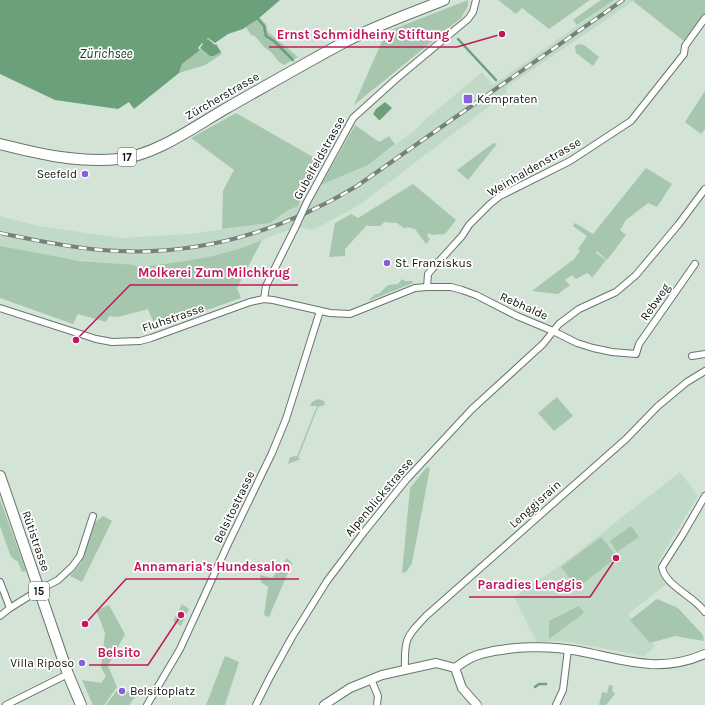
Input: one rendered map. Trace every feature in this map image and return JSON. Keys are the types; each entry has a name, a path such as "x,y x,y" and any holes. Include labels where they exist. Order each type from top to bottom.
{"main road":[{"name":"Zürcherstrasse","path":"0,144 54,157 92,160 120,159 149,151 180,136 343,43 444,0"},
{"name":"Rütistrasse","path":"0,476 68,674 81,705"}],"street":[{"name":"Gubelfeldstrasse","path":"264,299 266,286 294,228 353,118 468,19 473,12 476,0"},
{"name":"Weinhaldenstrasse","path":"428,287 428,274 462,236 469,225 490,204 500,196 570,161 631,121 684,54 685,46 705,18"},
{"name":"Rebhalde","path":"330,313 350,314 415,288 451,287 476,295 517,316 554,331 568,316 623,287 651,258 705,189"},
{"name":"Rebweg","path":"554,331 577,343 593,348 612,352 636,354 639,344 695,264"},
{"name":"Fluhstrasse","path":"0,308 96,339 112,342 129,342 151,338 250,302 264,299 283,301 330,313"},
{"name":"Belsitostrasse","path":"147,705 180,648 272,453 286,419 320,311"},
{"name":"Alpenblickstrasse","path":"256,705 266,683 292,637 327,581 364,532 406,480 460,421 543,344 554,331"},
{"path":"692,356 705,354"},
{"name":"Lenggisrain","path":"405,669 405,646 410,633 426,616 626,439 658,406 687,382 705,371"},
{"path":"705,496 662,566 662,570 667,579 701,606 705,612"},
{"path":"0,616 39,590 58,580 78,559 93,516"},
{"path":"0,582 10,608"},
{"path":"454,668 464,661 481,654 532,647 568,649 654,665 680,662 705,654"},
{"path":"556,705 563,690 568,649"},
{"path":"324,705 350,688 371,679 405,669 436,663 454,668"},
{"path":"454,668 462,688 477,705"},
{"path":"6,705 68,674"},
{"path":"371,679 378,696 377,705"}],"shaded area":[{"path":"468,0 468,6 461,18 354,105 386,32"},
{"path":"498,0 590,0 549,29 522,8 516,14"},
{"path":"601,0 614,0 577,25 573,20"},
{"path":"614,0 635,0 507,87 507,93 363,202 313,230 298,227 274,235 249,246 204,259 137,267 54,257 0,246 0,216 38,226 121,238 189,234 270,223 288,210 313,198 317,187 368,165 414,131 430,115 482,72 493,85"},
{"path":"705,0 705,15 685,42 633,1"},
{"path":"260,18 266,24 268,32 298,57 284,65 264,47 255,36 251,35 246,27"},
{"path":"579,44 584,45 599,57 593,66 576,53 575,47"},
{"path":"201,49 210,56 214,56 221,52 222,54 205,65 179,73 182,64"},
{"path":"705,91 705,129 701,134 685,122"},
{"path":"236,113 320,161 298,206 288,210 270,223 222,229 223,191 234,170 191,138"},
{"path":"355,125 379,142 389,136 395,144 368,165 321,185"},
{"path":"492,144 497,144 468,180 457,170"},
{"path":"646,168 672,184 657,207 648,203 626,220 620,230 626,235 607,260 597,251 596,253 606,260 592,278 587,273 576,279 572,275 565,280 570,285 558,294 532,291 574,259 580,251 578,249 587,236 573,226 575,223 593,234"},
{"path":"413,184 456,220 445,234 432,235 429,233 427,236 430,239 426,244 415,229 406,227 405,229 397,223 384,222 381,226 367,225 345,249 345,256 329,257 335,223 351,214 358,218"},
{"path":"262,240 237,288 241,298 156,328 148,309 118,317 109,316 106,322 78,314 73,324 0,298 0,246 80,261 134,265 137,267 185,261 216,255"},
{"path":"402,279 405,281 412,281 413,283 368,301 374,295 380,293 388,285 398,284"},
{"path":"557,397 573,416 554,431 538,413"},
{"path":"318,399 324,401 325,405 318,407 298,458 301,459 288,464 290,457 297,456 317,406 310,406 312,402"},
{"path":"427,467 430,468 412,563 406,572 402,573 410,488"},
{"path":"680,472 698,496 657,566 669,582 628,614 655,646 644,656 570,642 537,642 514,597 560,566"},
{"path":"0,499 26,571 22,572 18,562 11,557 0,526"},
{"path":"103,516 112,521 82,582 70,576 81,563 94,523"},
{"path":"631,526 639,537 617,552 610,541"},
{"path":"601,537 617,557 577,588 561,567"},
{"path":"287,558 292,563 269,617 264,615 268,587 261,582 260,575 272,578"},
{"path":"657,599 678,608 703,635 704,641 675,636 650,643 630,620"},
{"path":"182,604 189,609 181,626 173,621"},
{"path":"109,605 125,634 108,666 117,687 104,705 93,705 82,680 101,683 106,676 101,668 105,633 96,610"},
{"path":"579,606 584,613 549,639 549,621"},
{"path":"225,656 239,662 225,705 206,705"},
{"path":"609,685 613,686 612,691 615,694 606,705 599,705 602,692 607,693"},
{"name":"Belsitoplatz","path":"120,686 135,697 129,705 106,705"}],"water":[{"name":"Zürichsee","path":"0,0 280,0 258,19 243,29 228,34 215,43 208,38 206,40 208,39 215,45 216,44 221,52 214,56 210,56 200,48 203,44 202,43 198,48 200,50 182,64 179,73 134,109 129,102 118,109 55,100 0,74"},
{"path":"385,102 392,108 379,120 373,114 376,109"}],"waterway":[{"path":"258,19 264,26 266,36 274,41 293,60"},
{"path":"458,39 496,80"},
{"path":"535,687 539,684 546,684"}],"railway":[{"path":"0,233 76,247 102,250 136,251 170,250 203,246 235,239 266,229 327,203 357,186 623,0"}],"place":[{"name":"Ernst Schmidheiny Stiftung","path":"502,34"},
{"name":"Kempraten","path":"468,99"},
{"name":"Seefeld","path":"85,174"},
{"name":"St. Franziskus","path":"387,263"},
{"name":"Molkerei Zum Milchkrug","path":"76,340"},
{"name":"Paradies Lenggis","path":"616,558"},
{"name":"Belsito","path":"181,615"},
{"name":"Annamaria’s Hundesalon","path":"85,624"},
{"name":"Villa Riposo","path":"82,663"},
{"name":"Belsitoplatz","path":"122,691"}]}
